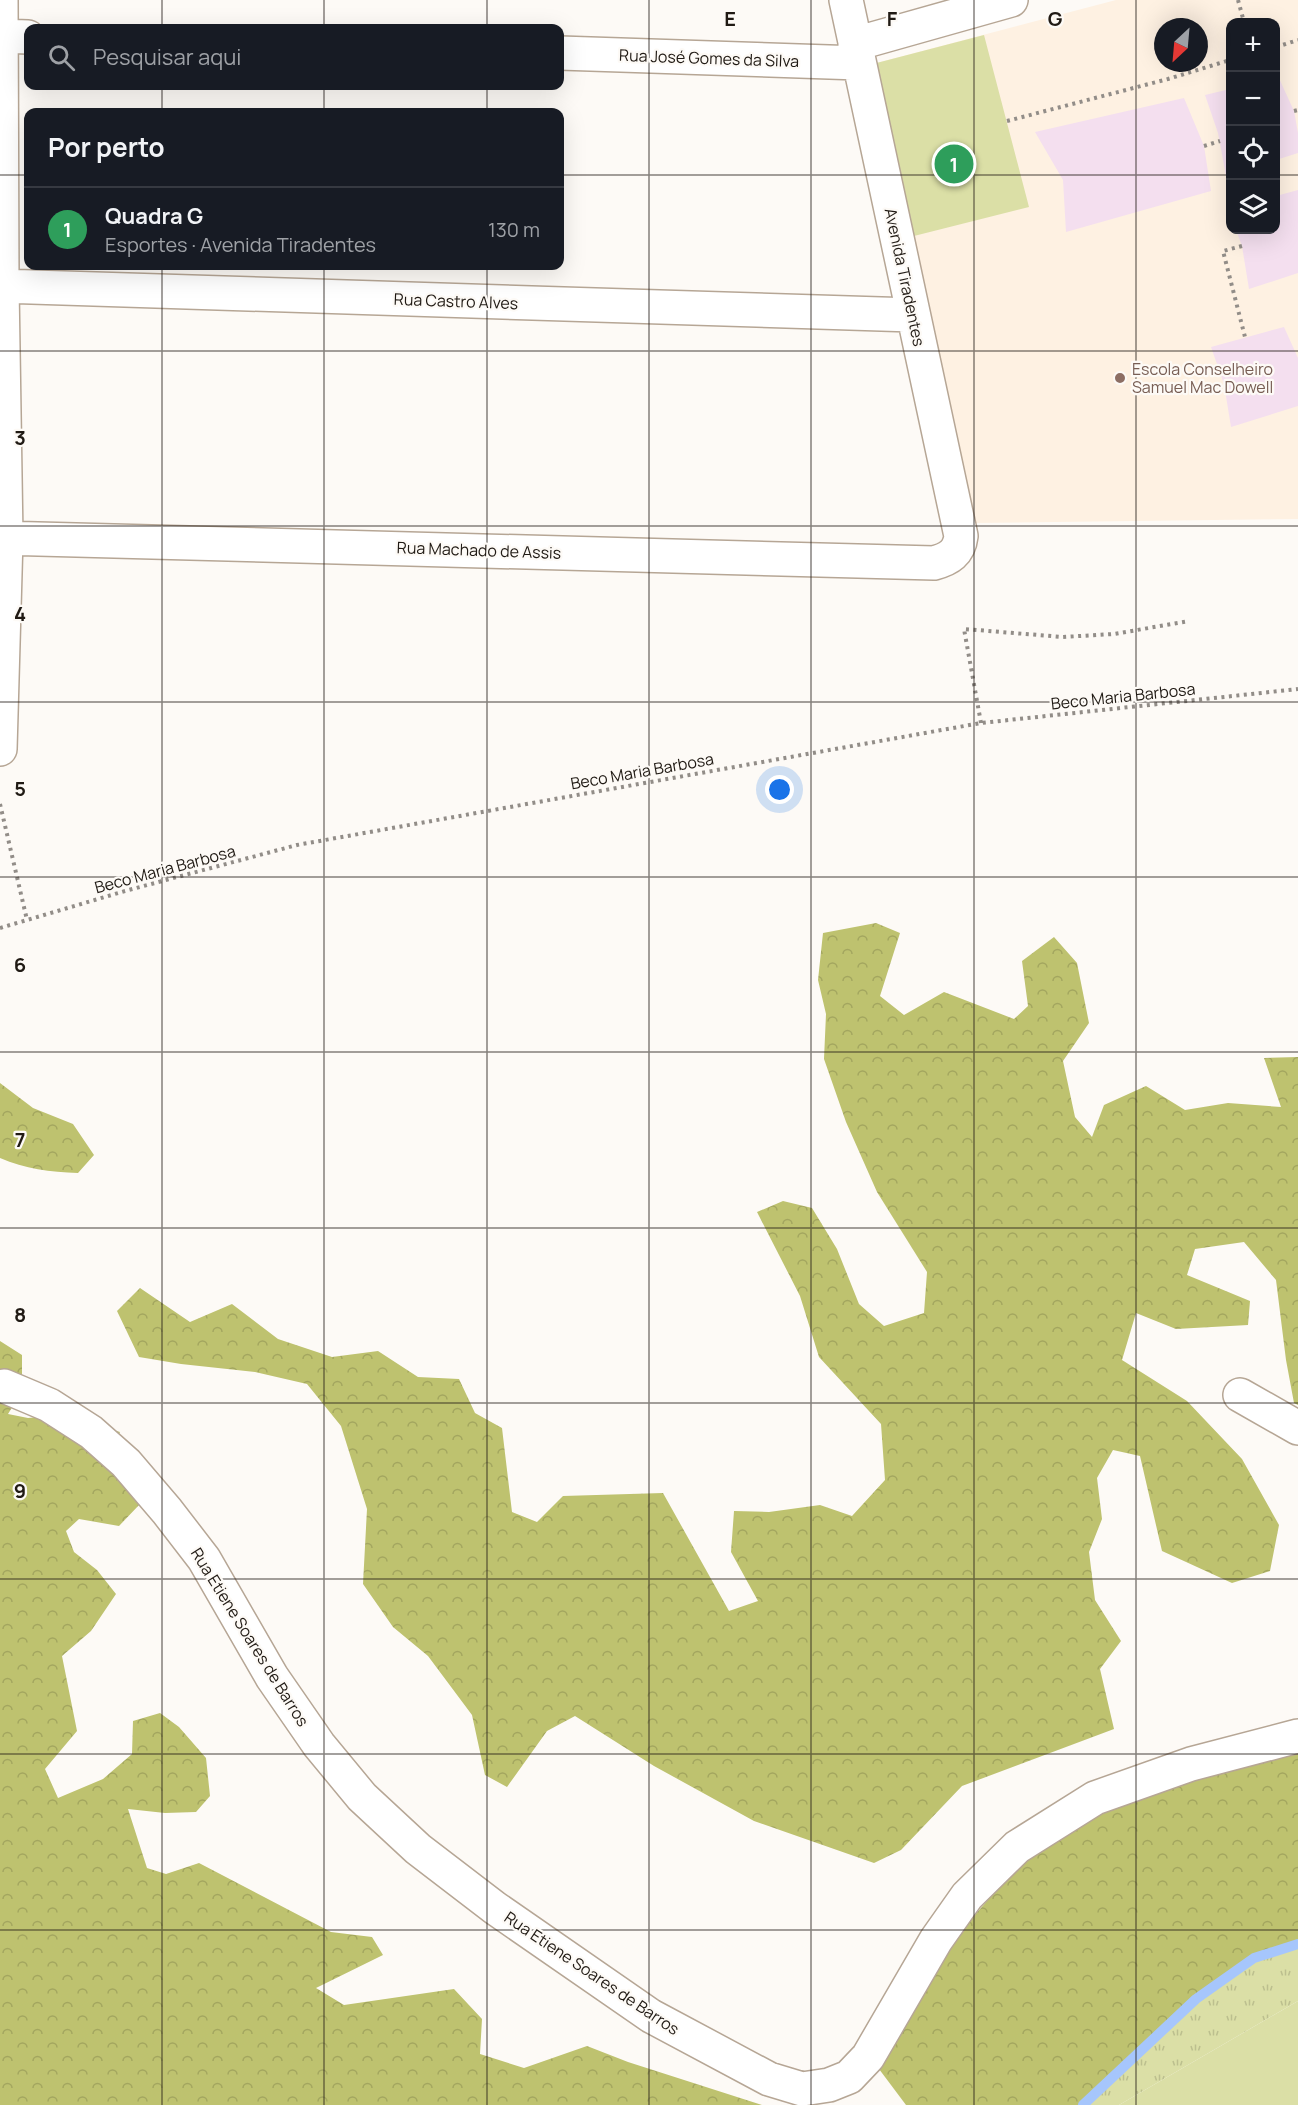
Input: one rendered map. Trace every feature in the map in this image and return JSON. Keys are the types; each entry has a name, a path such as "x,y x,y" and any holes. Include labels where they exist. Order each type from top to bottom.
{"street":[{"path":"0,749 3,538 1,0"},
{"name":"Avenida Tiradentes","path":"846,0 961,537 956,552"},
{"name":"Rua José Gomes da Silva","path":"564,53 857,53 1011,0"},
{"path":"0,36 24,37"},
{"name":"Rua Castro Alves","path":"1,286 913,315"},
{"name":"Rua Machado de Assis","path":"3,538 934,563 946,560 956,552"},
{"name":"Rua Etiene Soares de Barros","path":"4,1386 49,1405 91,1432 126,1463 167,1510 204,1559 272,1677 319,1745 362,1797 418,1849 495,1908 651,2016 769,2079 802,2088 829,2085 849,2077 868,2057 936,1940 967,1896 1017,1847 1095,1798 1191,1764 1298,1736"},
{"path":"1240,1395 1298,1428"}],"path":[{"path":"1238,0 1243,18"},
{"path":"1280,45 1298,40"},
{"path":"1007,121 1226,61"},
{"path":"1204,146 1220,141"},
{"path":"1242,246 1223,251 1245,338"},
{"path":"981,723 964,629 1063,637 1114,634 1188,621"},
{"name":"Beco Maria Barbosa","path":"0,928 297,845 981,723 1298,689"},
{"path":"0,804 27,920"}],"shaded area":[{"name":"Escola Conselheiro Samuel Mac Dowell","path":"1116,0 1298,0 1298,519 973,523 865,66"}],"green space":[{"path":"984,35 1029,207 910,237 865,66"},
{"path":"876,923 900,933 880,996 904,1015 944,992 1014,1019 1028,1006 1022,961 1054,937 1077,963 1089,1023 1063,1061 1075,1117 1092,1137 1104,1105 1146,1086 1185,1110 1228,1103 1281,1107 1264,1058 1298,1057 1298,1405 1294,1403 1286,1360 1276,1280 1244,1242 1195,1249 1187,1275 1250,1301 1248,1325 1176,1329 1136,1313 1122,1360 1187,1401 1242,1459 1279,1525 1270,1571 1232,1583 1162,1551 1140,1456 1113,1450 1097,1478 1102,1519 1089,1552 1095,1600 1121,1641 1100,1669 1114,1729 962,1786 901,1850 874,1863 754,1821 654,1766 575,1716 547,1731 507,1787 485,1775 472,1715 428,1656 393,1627 363,1584 367,1509 341,1426 307,1384 255,1372 139,1357 117,1311 140,1288 190,1322 232,1304 278,1339 332,1357 378,1351 418,1377 459,1379 475,1413 502,1428 512,1512 537,1522 563,1496 663,1493 729,1611 758,1601 731,1552 734,1511 769,1512 820,1505 852,1516 885,1480 881,1424 819,1357 800,1296 757,1212 783,1201 812,1208 837,1249 859,1304 884,1326 924,1313 927,1272 877,1192 846,1122 824,1059 826,1014 818,980 823,933"},
{"path":"0,1083 33,1108 73,1124 94,1155 78,1173 38,1169 0,1158"},
{"path":"0,1341 22,1355 22,1391 8,1414 28,1418 64,1415 120,1432 105,1462 140,1504 119,1526 79,1519 66,1531 74,1552 97,1570 116,1594 91,1631 62,1656 77,1731 45,1769 58,1798 103,1779 132,1754 133,1721 160,1713 179,1727 206,1758 210,1796 196,1812 165,1813 128,1809 147,1868 166,1874 199,1863 331,1932 372,1937 383,1955 316,1988 344,2005 454,1989 482,2019 480,2054 524,2068 587,2046 628,2062 762,2105 0,2105"},
{"path":"1298,1748 1298,1944 1254,1958 1196,1999 1083,2105 906,2105 879,2069 952,1941 1015,1869 1085,1819 1204,1772"},
{"path":"1298,1944 1298,2001 1119,2105 1083,2105 1196,1999 1254,1958"},
{"path":"1298,2001 1298,2105 1119,2105"}],"building":[{"path":"1280,80 1294,111 1298,133 1298,153 1280,159"},
{"path":"1226,90 1226,176 1218,133 1205,95"},
{"path":"1184,98 1204,146 1211,191 1066,232 1063,180 1035,132"},
{"path":"1298,190 1298,273 1249,289 1242,246 1238,234 1280,234 1280,195"},
{"path":"1284,327 1298,358 1298,406 1231,427 1224,384 1211,347"}],"waterway":[{"path":"1083,2105 1196,1999 1254,1958 1298,1944"}],"place":[{"name":"Quadra G","path":"954,164"},
{"name":"Escola Conselheiro Samuel Mac Dowell","path":"1120,378"}]}
